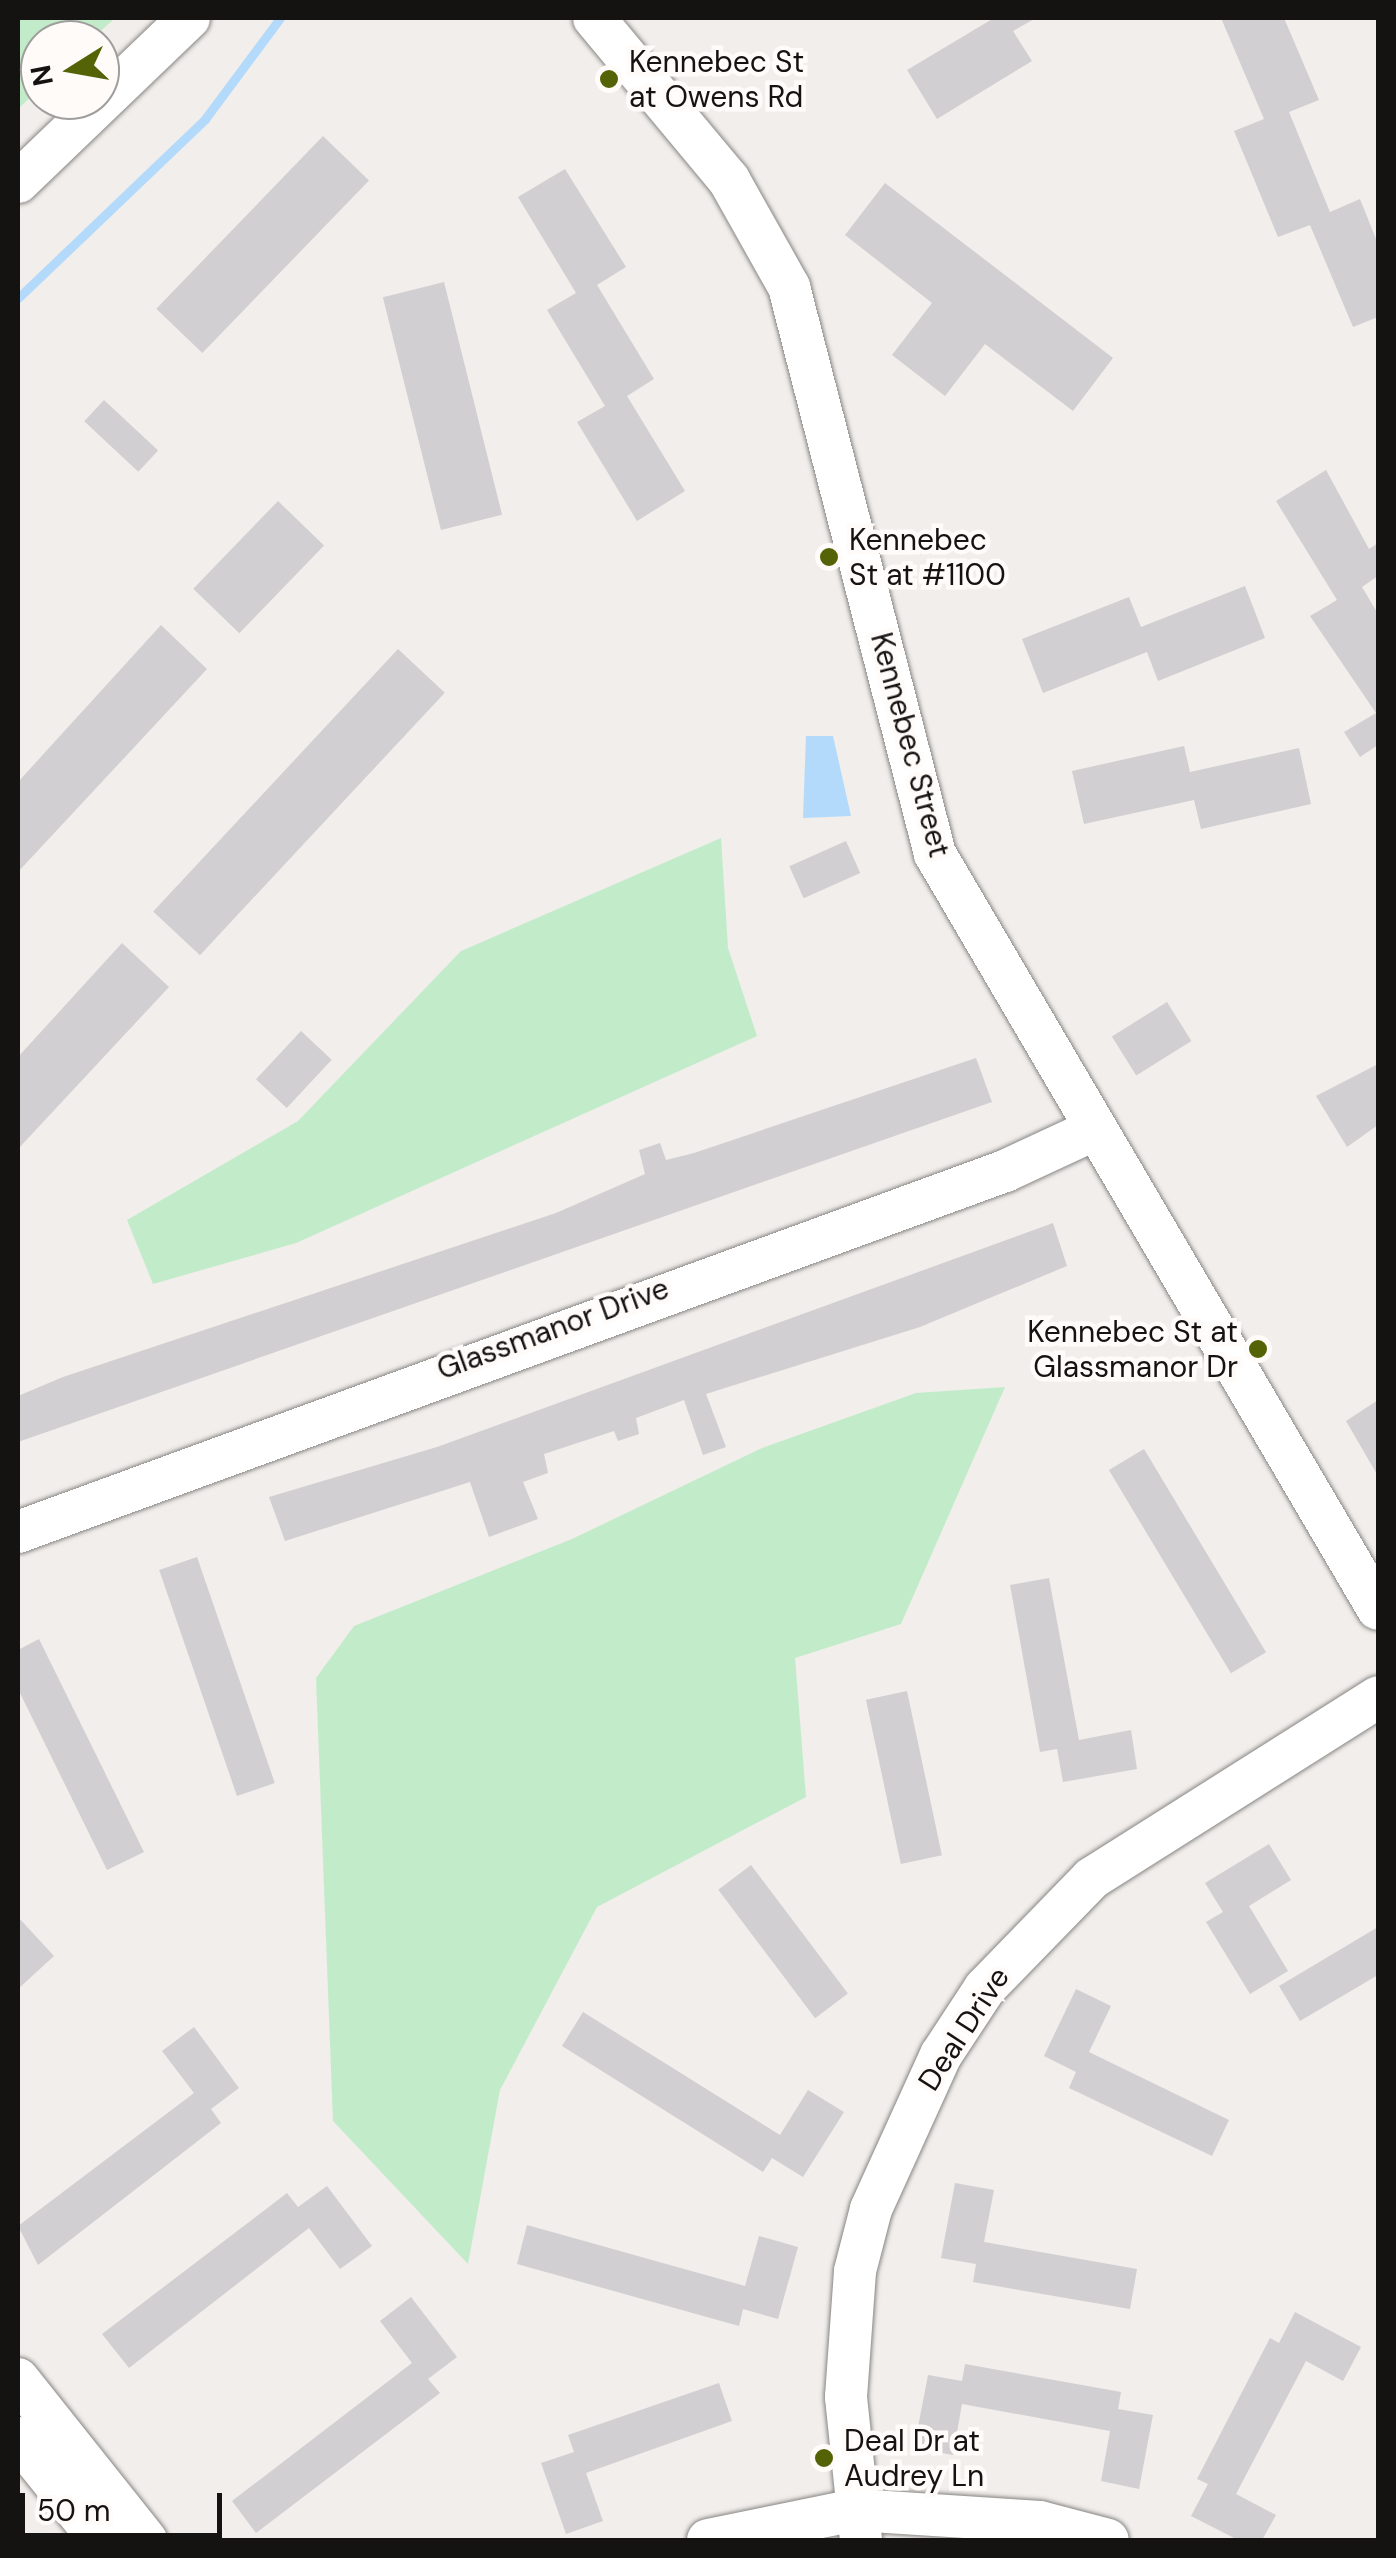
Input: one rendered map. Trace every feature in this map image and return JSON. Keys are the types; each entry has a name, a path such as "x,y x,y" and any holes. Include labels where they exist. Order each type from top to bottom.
{"street":[{"path":"18,182 189,18"},
{"name":"Kennebec Street","path":"594,18 730,180 789,287 935,854 1090,1132 1378,1609"},
{"name":"Glassmanor Drive","path":"18,1532 1005,1171 1090,1132"},
{"name":"Deal Drive","path":"859,2525 846,2369 855,2272 871,2209 941,2055 998,1973 1092,1878 1378,1696"},
{"path":"18,2378 146,2540"},
{"path":"18,2438 100,2540"},
{"path":"708,2540 859,2525 1040,2522 1108,2540"}],"green space":[{"path":"18,18 115,18 20,20 18,109"},
{"path":"721,838 728,948 757,1036 296,1243 153,1284 127,1220 298,1121 461,951"},
{"path":"1005,1387 901,1624 795,1658 806,1797 597,1907 500,2090 468,2264 333,2121 316,1678 354,1626 572,1539 762,1448 916,1393"}],"water":[{"path":"806,736 833,736 851,816 803,818"}],"building":[{"path":"994,18 1036,18 1013,31 1032,61 937,119 907,70"},
{"path":"1221,18 1284,18 1319,100 1289,112 1330,212 1360,199 1378,244 1378,317 1353,327 1310,225 1278,237 1234,131 1264,119"},
{"path":"323,136 369,180 202,353 156,309"},
{"path":"565,169 626,267 597,285 654,379 627,396 685,491 637,521 577,422 605,406 547,310 576,293 518,197"},
{"path":"885,183 1113,358 1073,411 985,344 945,396 892,355 932,303 845,235"},
{"path":"444,282 502,515 441,530 383,297"},
{"path":"104,400 158,450 138,472 84,421"},
{"path":"1326,470 1369,549 1378,543 1378,576 1362,587 1378,614 1378,745 1360,757 1344,732 1376,713 1310,616 1337,600 1276,501"},
{"path":"278,501 324,545 239,633 193,589"},
{"path":"1245,586 1265,638 1158,681 1147,652 1043,693 1022,639 1129,597 1141,627"},
{"path":"161,625 207,669 18,872 18,782"},
{"path":"398,649 445,693 200,955 153,912"},
{"path":"1184,746 1190,772 1299,748 1311,804 1201,829 1194,800 1084,824 1072,771"},
{"path":"846,841 860,873 804,898 789,866"},
{"path":"122,943 169,987 18,1149 18,1057"},
{"path":"1167,1002 1191,1041 1136,1075 1112,1036"},
{"path":"301,1031 332,1060 287,1108 256,1079"},
{"path":"976,1058 992,1102 18,1442 18,1396 63,1377 556,1213 645,1174 639,1150 660,1143 666,1160 694,1153"},
{"path":"1378,1064 1378,1125 1347,1147 1316,1096"},
{"path":"1053,1223 1067,1266 920,1327 706,1394 726,1447 703,1455 684,1400 636,1418 639,1434 618,1441 614,1431 544,1454 548,1473 523,1482 538,1519 489,1537 470,1482 285,1541 269,1497 437,1447"},
{"path":"1378,1400 1378,1476 1346,1421"},
{"path":"1144,1449 1266,1652 1231,1673 1109,1470"},
{"path":"197,1557 275,1783 237,1796 159,1570"},
{"path":"1049,1578 1079,1740 1131,1730 1137,1769 1063,1782 1057,1749 1040,1752 1010,1585"},
{"path":"39,1639 144,1852 107,1870 18,1689 18,1650"},
{"path":"907,1691 942,1855 901,1864 866,1700"},
{"path":"1269,1844 1291,1880 1249,1906 1288,1971 1250,1994 1206,1922 1223,1912 1205,1883"},
{"path":"751,1865 848,1994 815,2018 718,1890"},
{"path":"18,1917 54,1956 18,1989"},
{"path":"1378,1927 1378,1975 1300,2021 1279,1986"},
{"path":"1076,1989 1111,2006 1089,2052 1229,2120 1212,2156 1069,2088 1076,2072 1044,2056"},
{"path":"583,2012 780,2135 808,2090 844,2112 803,2177 772,2158 763,2172 562,2046"},
{"path":"194,2027 239,2088 211,2109 221,2123 38,2265 18,2226 194,2093 162,2051"},
{"path":"955,2183 994,2190 984,2242 1137,2269 1130,2309 973,2282 976,2264 941,2258"},
{"path":"327,2186 372,2246 340,2269 309,2228 129,2368 102,2334 287,2193 298,2207"},
{"path":"527,2225 745,2286 759,2236 798,2247 778,2319 743,2309 739,2326 517,2264"},
{"path":"411,2297 457,2357 428,2379 440,2393 256,2533 232,2501 412,2363 380,2321"},
{"path":"1295,2312 1361,2347 1343,2381 1306,2361 1236,2494 1276,2515 1262,2540 1238,2540 1191,2516 1208,2484 1197,2479 1270,2338 1279,2343"},
{"path":"965,2364 1121,2392 1118,2409 1153,2415 1139,2489 1101,2481 1110,2431 962,2404 953,2455 914,2448 928,2375 962,2381"},
{"path":"719,2383 732,2421 586,2473 603,2521 566,2534 541,2463 574,2452 568,2435"}],"waterway":[{"path":"18,298 205,119 280,18"}],"place":[{"name":"Kennebec St at Owens Rd","path":"609,79"},
{"name":"Kennebec St at #1100","path":"829,557"},
{"name":"Kennebec St at Glassmanor Dr","path":"1258,1349"},
{"name":"Deal Dr at Audrey Ln","path":"824,2458"}]}
